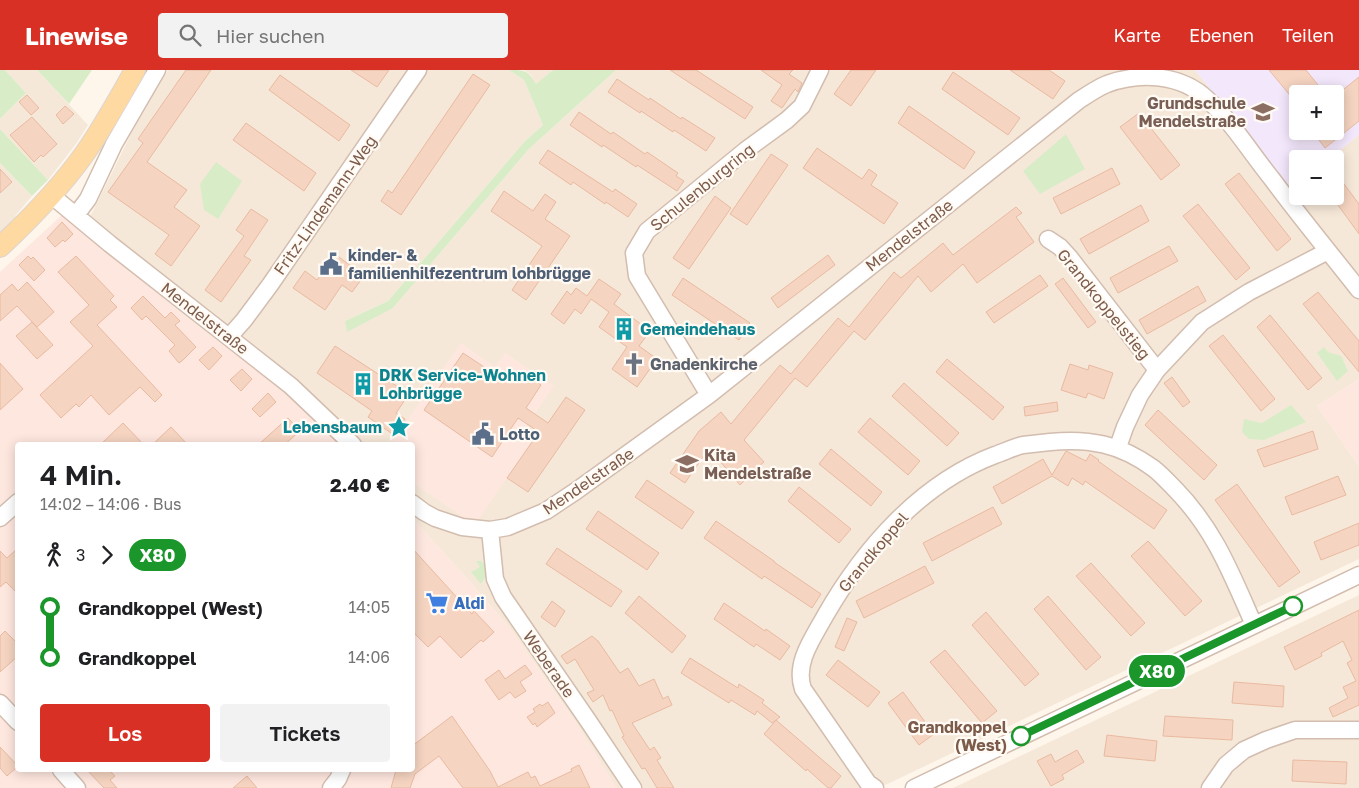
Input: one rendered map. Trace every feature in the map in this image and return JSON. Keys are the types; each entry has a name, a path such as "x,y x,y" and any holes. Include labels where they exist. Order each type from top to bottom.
{"main road":[{"path":"0,247 52,195 91,145 135,70"}],"street":[{"path":"76,215 88,199 110,151 157,70"},
{"name":"Fritz-Lindemann-Weg","path":"229,337 270,285 418,70"},
{"name":"Schulenburgring","path":"709,395 637,276 634,254 647,231 802,106 820,70"},
{"name":"Mendelstraße","path":"415,505 440,520 462,527 490,530 508,527 546,511 709,395 1084,97 1107,84 1142,77 1176,75 1207,98 1359,290"},
{"name":"Mendelstraße","path":"52,195 291,386 350,442"},
{"name":"Grandkoppelstieg","path":"1048,240 1060,247 1070,258 1157,370"},
{"name":"Grandkoppelstieg","path":"1118,447 1124,427 1140,394 1157,370 1202,322 1249,292 1328,250"},
{"name":"Grandkoppel","path":"870,786 801,683 802,663 837,595 880,539 911,506 949,478 978,462 1023,445 1069,440 1094,442 1118,447 1153,468 1191,505 1224,557 1254,625"},
{"path":"0,518 15,505"},
{"name":"Weberade","path":"490,530 495,579 503,597 582,710 633,788"},
{"path":"914,788 1359,575"},
{"path":"0,703 15,719"},
{"path":"1210,788 1226,765 1244,750 1266,740 1295,730 1359,730"},
{"path":"63,772 77,788"},
{"path":"331,788 341,772"}],"shaded area":[{"path":"5,70 37,70 88,125 48,180 0,129 0,119 26,93"},
{"path":"168,70 509,70 524,80 543,125 525,141 388,301 345,321 393,308 529,149 616,70 1195,70 1289,188 1289,205 1344,205 1344,150 1340,150 1359,135 1359,379 1317,406 1359,466 1359,559 879,788 613,788 615,786 574,720 509,627 415,521 415,442 339,442 291,397 181,313 80,229 92,213 131,134"},
{"path":"524,70 553,70 536,85 531,75"},
{"name":"Grundschule Mendelstraße","path":"1195,70 1359,70 1359,135 1340,150 1289,150 1289,188"},
{"path":"0,163 32,196 15,216 18,219 0,236"},
{"path":"63,214 181,313 291,397 339,442 15,442 15,772 415,772 415,521 509,627 574,720 616,787 0,788 0,272"},
{"path":"461,343 495,367 505,353 554,386 525,428 535,436 475,525 415,484 415,442 392,442"},
{"path":"1359,379 1359,466 1317,406"},
{"path":"1359,595 1359,788 953,788"}],"green space":[{"path":"0,70 5,70 26,93 0,119"},
{"path":"37,70 92,70 69,104"},
{"path":"509,70 526,72 536,84 553,70 616,70 529,149 393,308 347,332 345,321 388,301 525,141 543,125 524,80"},
{"path":"0,129 48,180 32,196 0,163"},
{"path":"1066,134 1085,169 1040,194 1023,171"},
{"path":"216,162 242,181 218,219 204,210 200,184"},
{"path":"1324,347 1328,352 1341,356 1348,371 1337,381 1317,353"},
{"path":"1291,405 1306,422 1264,440 1249,439 1242,432 1244,419 1262,423"},
{"path":"476,561 481,561 486,565 486,576 481,584 471,572 480,567"}],"building":[{"path":"186,70 211,70 147,162 187,190 174,207 200,226 171,266 155,254 169,235 108,192 143,143 138,139"},
{"path":"351,70 389,70 377,87"},
{"path":"670,70 696,70 753,107 745,119"},
{"path":"761,70 793,70 789,74 802,83 798,92 795,89 782,108 771,101 782,85"},
{"path":"851,70 876,70 851,106 834,94"},
{"path":"1010,70 1049,70 1065,81 1053,99"},
{"path":"1269,70 1306,70 1318,85 1289,85 1289,94"},
{"path":"953,72 1020,118 1008,135 942,89"},
{"path":"473,74 490,85 401,215 381,201 388,190 392,193"},
{"path":"280,75 350,125 339,141 269,90"},
{"path":"1359,77 1359,121 1344,133 1344,89"},
{"path":"617,79 715,138 706,151 608,92"},
{"path":"27,95 39,108 31,115 19,102"},
{"path":"65,106 74,114 63,124 56,115"},
{"path":"909,106 975,152 964,169 898,123"},
{"path":"579,112 611,134 613,132 645,154 647,152 678,173 676,176 684,181 677,191 603,145 602,147 570,125"},
{"path":"1139,113 1180,165 1161,180 1120,127"},
{"path":"32,117 57,144 43,157 41,155 34,162 10,135"},
{"path":"246,123 316,173 304,191 233,140"},
{"path":"1319,140 1335,140 1325,148"},
{"path":"817,148 862,179 869,169 877,175 871,185 898,203 884,224 803,168"},
{"path":"548,150 613,192 615,189 637,204 628,217 573,182 571,185 539,163"},
{"path":"771,154 788,165 747,225 730,214"},
{"path":"1112,168 1120,184 1061,214 1053,198"},
{"path":"0,169 12,182 0,193"},
{"path":"1239,173 1291,239 1277,251 1225,184"},
{"path":"1344,184 1359,204 1359,234 1338,205 1344,205"},
{"path":"504,191 533,211 545,194 556,202 545,219 570,236 526,300 512,290 542,246 491,211"},
{"path":"715,196 731,208 689,269 673,258"},
{"path":"1198,204 1250,268 1236,280 1183,216"},
{"path":"1141,205 1149,221 1089,254 1080,239"},
{"path":"1016,207 1022,213 1016,217 1034,242 977,283 963,264 931,292 918,276 865,340 854,331 807,387 795,378 744,440 764,462 746,477 740,485 709,448 685,483 670,473 699,431 721,412 731,424 780,365 791,374 838,318 849,327 894,272 901,278 943,243 953,255"},
{"path":"251,209 268,220 244,256 251,260 221,302 205,290 244,236 236,230"},
{"path":"62,222 73,234 65,242 63,240 55,247 47,238"},
{"path":"1169,246 1178,261 1118,293 1110,278"},
{"path":"335,254 364,276 352,292 342,285 325,310 293,288 305,271 317,280"},
{"path":"828,255 835,265 778,308 771,298"},
{"path":"28,256 31,259 33,257 45,270 34,281 19,265"},
{"path":"76,256 114,296 110,300 117,307 97,325 162,395 155,402 140,387 109,415 91,395 79,407 76,404 61,418 40,395 93,346 70,322 89,305 58,272"},
{"path":"1040,275 1048,286 994,323 986,312"},
{"path":"683,278 750,323 739,340 672,295"},
{"path":"1063,278 1096,322 1088,328 1055,284"},
{"path":"599,279 621,294 614,304 650,331 639,346 657,359 637,387 612,369 627,347 599,327 609,312 591,299 581,314 575,309 564,324 551,314 567,291 571,295 576,288 587,296"},
{"path":"27,282 54,312 37,327 17,306 0,321 0,295 12,284 18,291"},
{"path":"1198,286 1206,301 1147,334 1139,320"},
{"path":"1318,292 1359,341 1359,372 1303,304"},
{"path":"143,296 165,318 171,312 180,321 175,325 196,347 179,363 169,351 175,345 146,316 142,320 131,308"},
{"path":"1270,315 1322,378 1308,390 1257,327"},
{"path":"32,322 53,345 37,359 16,336"},
{"path":"1223,335 1275,399 1261,411 1209,346"},
{"name":"DRK Service-Wohnen Lohbrügge","path":"335,346 409,394 396,413 405,419 394,435 368,417 372,411 317,373"},
{"path":"213,347 222,356 209,370 199,360"},
{"path":"463,353 499,377 504,370 514,376 519,370 541,385 526,408 548,423 566,397 585,410 528,492 507,478 539,432 518,418 492,457 424,410"},
{"path":"947,359 1004,407 993,420 936,372"},
{"path":"0,363 23,389 0,410"},
{"path":"1070,364 1088,370 1089,365 1113,373 1104,399 1088,393 1086,398 1061,390"},
{"path":"242,369 252,379 241,391 230,380"},
{"path":"1172,377 1190,402 1183,407 1164,383"},
{"path":"904,383 959,433 947,446 892,396"},
{"path":"268,393 276,402 260,417 252,409"},
{"path":"1057,402 1058,411 1025,416 1024,407"},
{"path":"1158,410 1217,465 1204,480 1145,425"},
{"path":"288,418 300,431 287,442 261,442"},
{"path":"870,418 920,461 908,475 858,432"},
{"path":"123,423 141,442 103,442"},
{"path":"171,427 185,442 155,442"},
{"path":"1313,431 1318,449 1264,467 1257,450"},
{"path":"831,449 882,492 871,506 819,464"},
{"path":"1066,451 1086,461 1090,454 1167,510 1154,529 1085,481 1083,485 1072,478 1068,486 1052,476 1002,504 993,487 1043,459 1052,475"},
{"path":"1338,476 1346,495 1292,515 1285,497"},
{"path":"647,480 694,512 682,529 635,497"},
{"path":"1237,484 1300,572 1279,587 1215,500"},
{"path":"799,487 851,529 839,543 788,501"},
{"path":"993,507 1002,524 932,561 923,543"},
{"path":"598,511 659,553 647,570 586,529"},
{"path":"716,521 821,594 812,608 764,576 762,579 704,538"},
{"path":"1359,523 1359,545 1321,560 1314,542"},
{"path":"1148,541 1202,601 1185,616 1131,556"},
{"path":"557,548 622,591 611,607 546,564"},
{"path":"0,551 7,558 15,551 15,591 6,582 0,587"},
{"name":"Aldi","path":"415,551 472,614 474,611 494,632 483,642 481,640 461,658 440,636 428,647 415,634"},
{"path":"1091,563 1145,623 1131,636 1076,576"},
{"path":"925,566 934,583 864,618 856,601"},
{"path":"639,596 686,636 672,653 625,613"},
{"path":"1048,596 1101,657 1086,670 1034,609"},
{"path":"552,601 565,611 555,627 541,617"},
{"path":"724,603 790,646 780,660 756,644 754,647 714,619"},
{"path":"1359,610 1359,705 1333,717 1329,708 1348,698 1343,687 1356,681 1347,663 1352,660 1343,641 1321,653 1322,656 1295,670 1284,647"},
{"path":"986,612 1039,674 1025,686 972,625"},
{"path":"847,618 857,622 844,651 835,647"},
{"path":"5,631 15,641 15,659 0,672 0,636"},
{"path":"592,636 598,641 620,673 628,668 639,686 654,679 663,699 668,696 672,705 632,723 650,750 654,747 661,758 657,760 674,788 657,788 645,768 642,769 622,737 624,736 603,695 593,702 587,693 594,690 575,659 567,664 561,656"},
{"path":"945,650 997,711 982,723 930,662"},
{"path":"690,658 738,688 739,684 764,700 762,703 780,717 772,723 757,711 755,715 731,700 729,703 681,673"},
{"path":"838,660 880,692 868,707 826,675"},
{"path":"525,665 532,674 520,682 526,691 515,698 510,692 499,700 485,680 499,670 505,679"},
{"path":"1234,682 1284,686 1283,707 1232,703"},
{"path":"903,692 934,734 919,745 888,703"},
{"path":"548,702 555,713 537,727 535,723 533,725 527,717 535,712 533,709 540,704 542,706"},
{"path":"452,716 490,771 498,787 528,772 531,778 535,776 540,786 572,771 571,769 579,765 590,788 463,788 439,756 415,774 410,788 391,788 395,772 415,772 415,744"},
{"path":"1165,716 1233,720 1232,740 1163,736"},
{"path":"776,720 841,776 831,788 828,788 807,769 806,771 764,734"},
{"path":"1107,735 1157,741 1155,761 1104,756"},
{"path":"0,747 15,763 15,769 7,776 0,768"},
{"path":"1077,750 1084,762 1062,775 1064,779 1051,786 1037,761 1051,754 1055,762"},
{"path":"1293,760 1347,762 1346,784 1292,781"},
{"path":"89,772 111,772 115,776 110,780 117,788 104,788"},
{"path":"247,776 257,788 233,788"}],"bus line":[{"name":"X80","path":"1021,736 1293,606"}],"place":[{"name":"Grundschule Mendelstraße","path":"1263,112"},
{"name":"kinder- & familienhilfezentrum lohbrügge","path":"331,264"},
{"name":"Gemeindehaus","path":"624,329"},
{"name":"Gnadenkirche","path":"634,364"},
{"name":"DRK Service-Wohnen Lohbrügge","path":"363,384"},
{"name":"Lebensbaum","path":"399,427"},
{"name":"Lotto","path":"483,434"},
{"name":"Kita Mendelstraße","path":"687,464"},
{"name":"Aldi","path":"437,603"},
{"name":"Grandkoppel (West)","path":"1021,736"}]}
